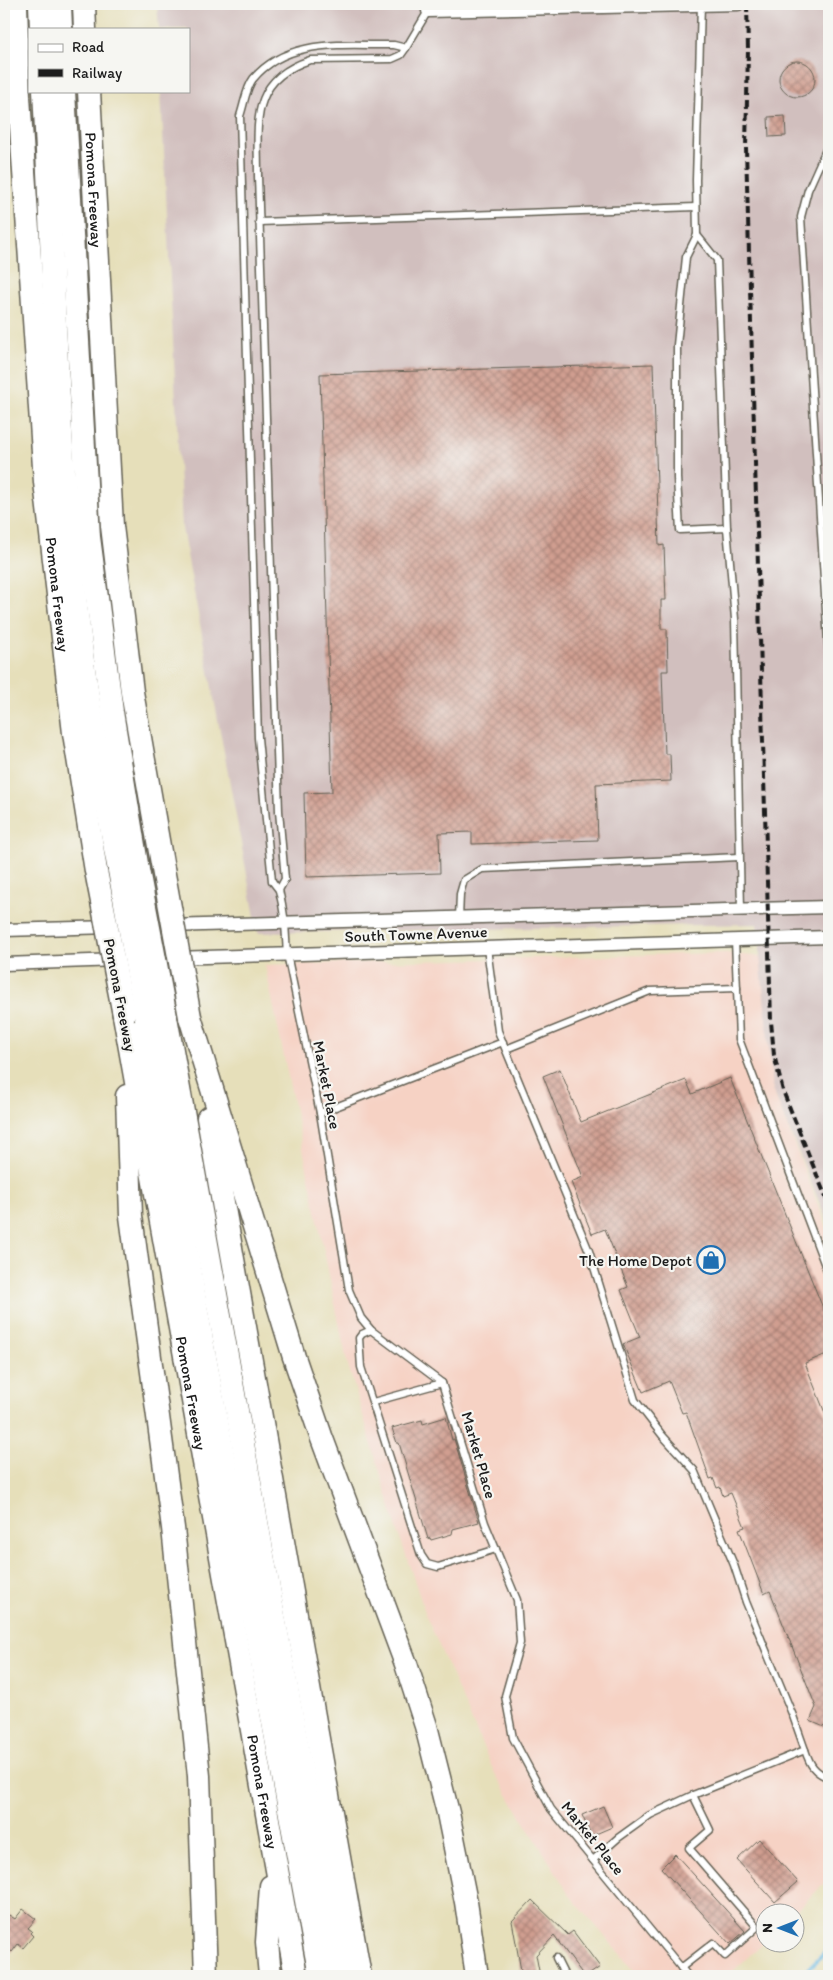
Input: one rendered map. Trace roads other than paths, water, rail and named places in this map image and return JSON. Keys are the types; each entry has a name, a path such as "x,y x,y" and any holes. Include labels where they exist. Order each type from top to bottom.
{"highway":[{"name":"Pomona Freeway","path":"16,4 19,98 45,482 74,733 96,871 216,1522 296,1976"},
{"path":"40,4 41,28"},
{"path":"60,4 61,28"},
{"path":"84,4 85,28"},
{"path":"44,92 59,387 80,645 92,719 129,870 339,1976"},
{"path":"64,92 89,537 112,712 129,870"},
{"name":"Pomona Freeway","path":"89,92 112,526 132,692 360,1976"},
{"path":"124,1015 131,1216 174,1537 199,1776 206,1976"},
{"path":"190,1016 294,1358 324,1446 406,1664 426,1726 448,1813 466,1902 477,1976"},
{"path":"156,1017 206,1360 320,1976"},
{"path":"270,1976 267,1942 273,1852"},
{"path":"196,1976 202,1853"},
{"path":"349,1916 370,1976"}],"street":[{"path":"428,7 738,4"},
{"name":"South Towne Avenue","path":"4,930 829,907"},
{"name":"South Towne Avenue","path":"4,964 829,938"}],"lane":[{"path":"701,4 697,235 686,257 681,296 677,345 677,478 680,530 727,528"},
{"path":"406,48 394,46 310,47 279,57 252,80 240,116 258,738 272,881 279,890 285,879 278,792 259,222 258,111 268,87 284,72 297,64 310,60 392,58 401,54 406,48 428,7"},
{"path":"829,144 808,190 801,217 829,658"},
{"path":"259,222 696,207"},
{"path":"697,235 717,260 727,528 735,619 741,910"},
{"path":"459,918 460,894 464,880 482,869 739,857"},
{"name":"Market Place","path":"279,890 285,923 287,954 320,1113 349,1290 361,1318 371,1330 442,1383 485,1523 517,1600 520,1643 505,1696 513,1738 551,1809 688,1976"},
{"path":"735,940 739,1039 829,1276"},
{"path":"487,948 498,1031 589,1251 635,1400 662,1435 694,1470 734,1565 749,1610 793,1716 810,1766 819,1774 829,1778"},
{"path":"320,1113 650,991 737,988"},
{"path":"371,1330 362,1334 359,1338 361,1367 421,1555 427,1564 438,1567 496,1549"},
{"path":"373,1402 442,1383"},
{"path":"594,1860 618,1838 650,1815 805,1750"},
{"path":"681,1968 713,1943 725,1956 757,1927 689,1848 710,1830 693,1796"},
{"path":"556,1958 565,1976"}],"waterway":[{"path":"801,1976 829,1948"}],"railway":[{"path":"747,4 746,148 771,1021 774,1055 783,1091 829,1205"}],"place":[{"name":"The Home Depot","path":"711,1260"}]}
